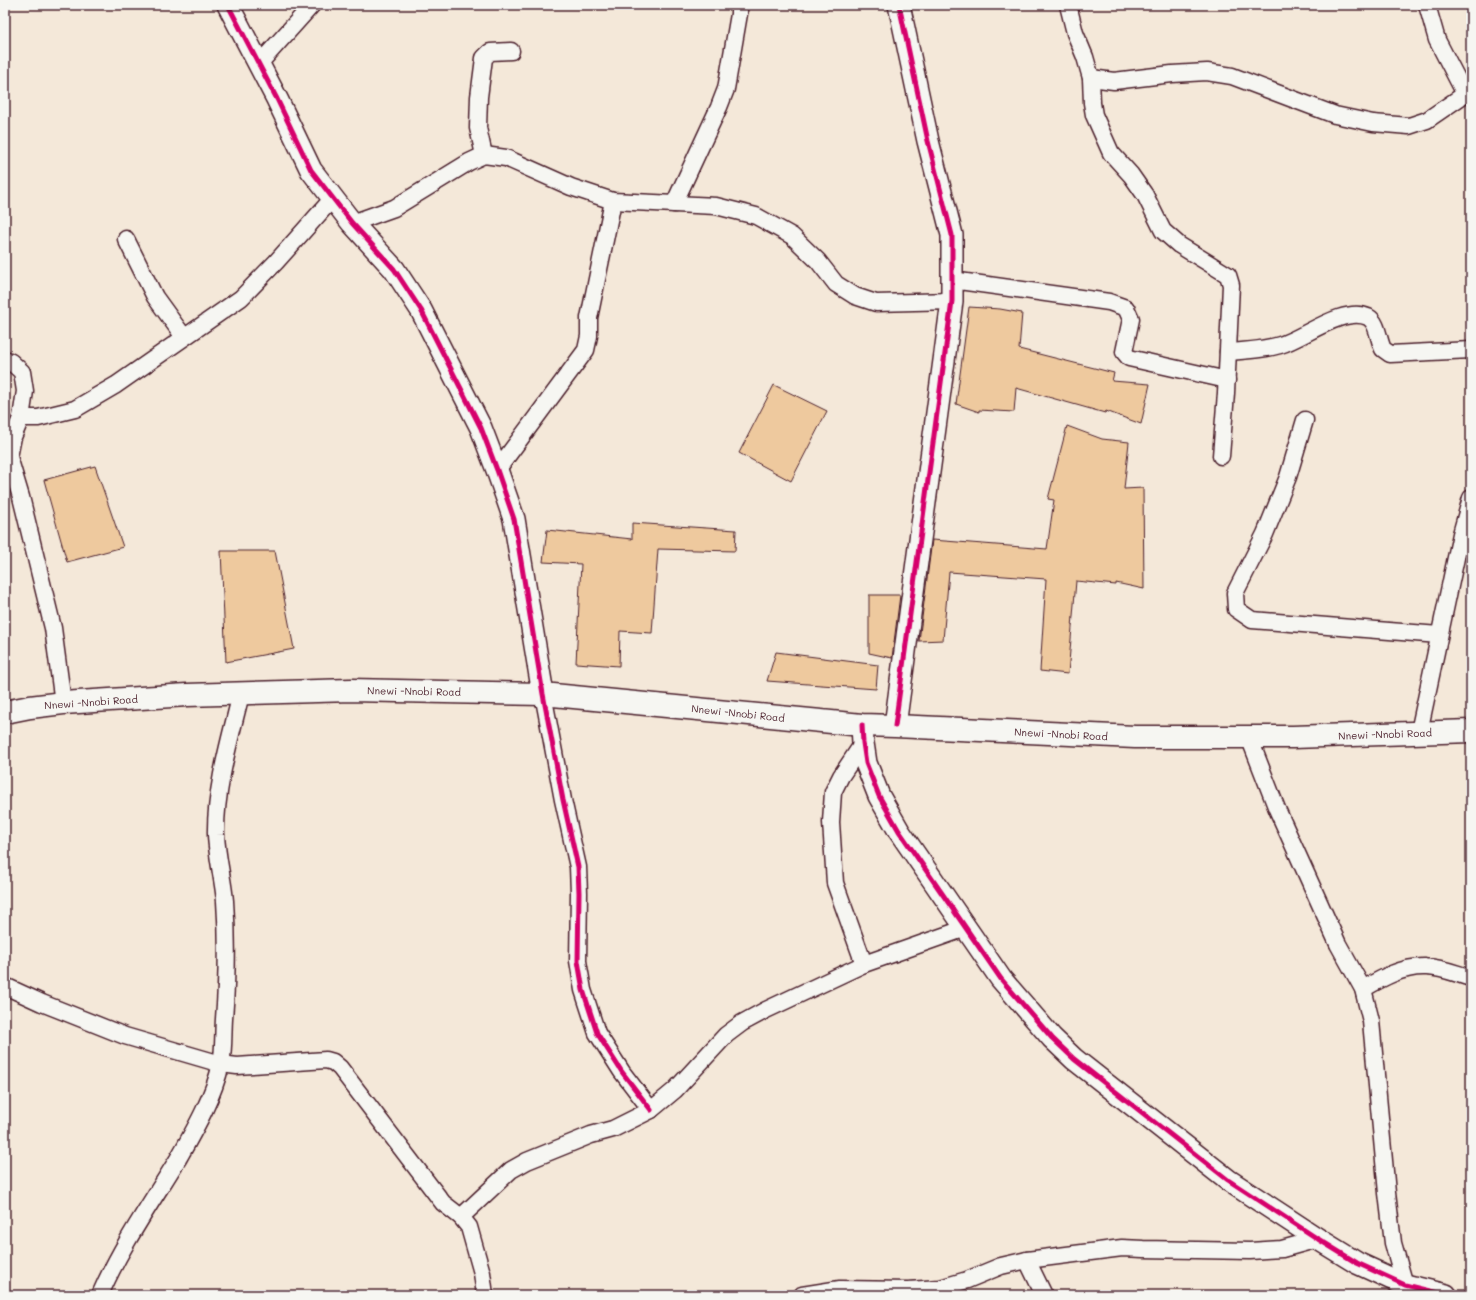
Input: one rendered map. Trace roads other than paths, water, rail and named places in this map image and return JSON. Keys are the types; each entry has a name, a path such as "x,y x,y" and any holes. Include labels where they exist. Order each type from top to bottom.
{"main road":[{"name":"Nnewi -Nnobi Road","path":"5,712 63,703 187,695 351,690 543,694 863,734 894,726 1128,737 1293,737 1471,731"}],"street":[{"path":"228,5 311,170 352,223 394,269 421,310 481,428 514,520 543,694 563,800 578,867 578,961 583,990 597,1033 622,1072 651,1110"},
{"path":"259,64 312,5"},
{"path":"674,204 719,107 726,88 739,14 739,5"},
{"path":"894,726 952,300 952,235 928,141 899,5"},
{"path":"1068,5 1075,33 1085,56 1091,78 1094,115 1111,153 1131,175 1145,195 1163,231 1178,245 1228,275 1231,285 1227,380 1221,456"},
{"path":"1091,78 1114,80 1207,72 1232,76 1335,115 1373,123 1409,126 1427,120 1468,94 1437,40 1427,5"},
{"path":"484,155 478,128 479,97 484,58 490,52 511,51"},
{"path":"352,223 394,208 469,162 484,155 506,158 570,187 613,201 716,206 756,216 792,236 818,262 836,284 854,296 876,303 952,300"},
{"path":"21,418 38,418 75,409 116,385 242,298 333,198"},
{"path":"497,470 586,350 589,336 588,318 613,201"},
{"path":"126,239 155,297 184,337"},
{"path":"952,280 1109,302 1126,308 1132,319 1124,352 1129,358 1227,380"},
{"path":"1228,352 1257,350 1281,345 1336,318 1355,315 1368,317 1375,323 1383,349 1390,354 1471,350"},
{"path":"5,359 11,362 22,372 25,391 21,418 13,437 9,457 21,497 52,628 63,703"},
{"path":"1304,420 1288,477 1268,527 1235,593 1236,609 1252,620 1440,635"},
{"path":"1419,732 1461,534 1471,498"},
{"path":"100,1295 122,1251 194,1131 214,1088 220,1064 223,1050 227,932 225,900 218,862 216,834 219,795 241,694"},
{"path":"863,734 866,762 879,796 899,831 1001,979 1052,1038 1074,1059 1228,1180 1318,1239 1405,1290 1446,1295"},
{"path":"863,734 833,792 831,822 836,883 864,964"},
{"path":"1248,737 1280,816 1338,944 1363,989 1371,1021 1393,1243 1405,1290"},
{"path":"461,1217 511,1170 527,1161 591,1135 613,1129 651,1110 675,1090 726,1035 742,1023 766,1010 864,964 966,928"},
{"path":"1363,989 1391,974 1407,969 1426,967 1471,978"},
{"path":"5,986 42,1003 125,1036 220,1064 237,1066 326,1060 333,1062 340,1068 443,1203 461,1217 468,1227 482,1273 485,1295"},
{"path":"802,1295 840,1289 908,1290 940,1288 967,1280 1001,1266 1027,1260 1122,1248 1250,1251 1282,1249 1318,1239"},
{"path":"1027,1260 1044,1295"}]}
